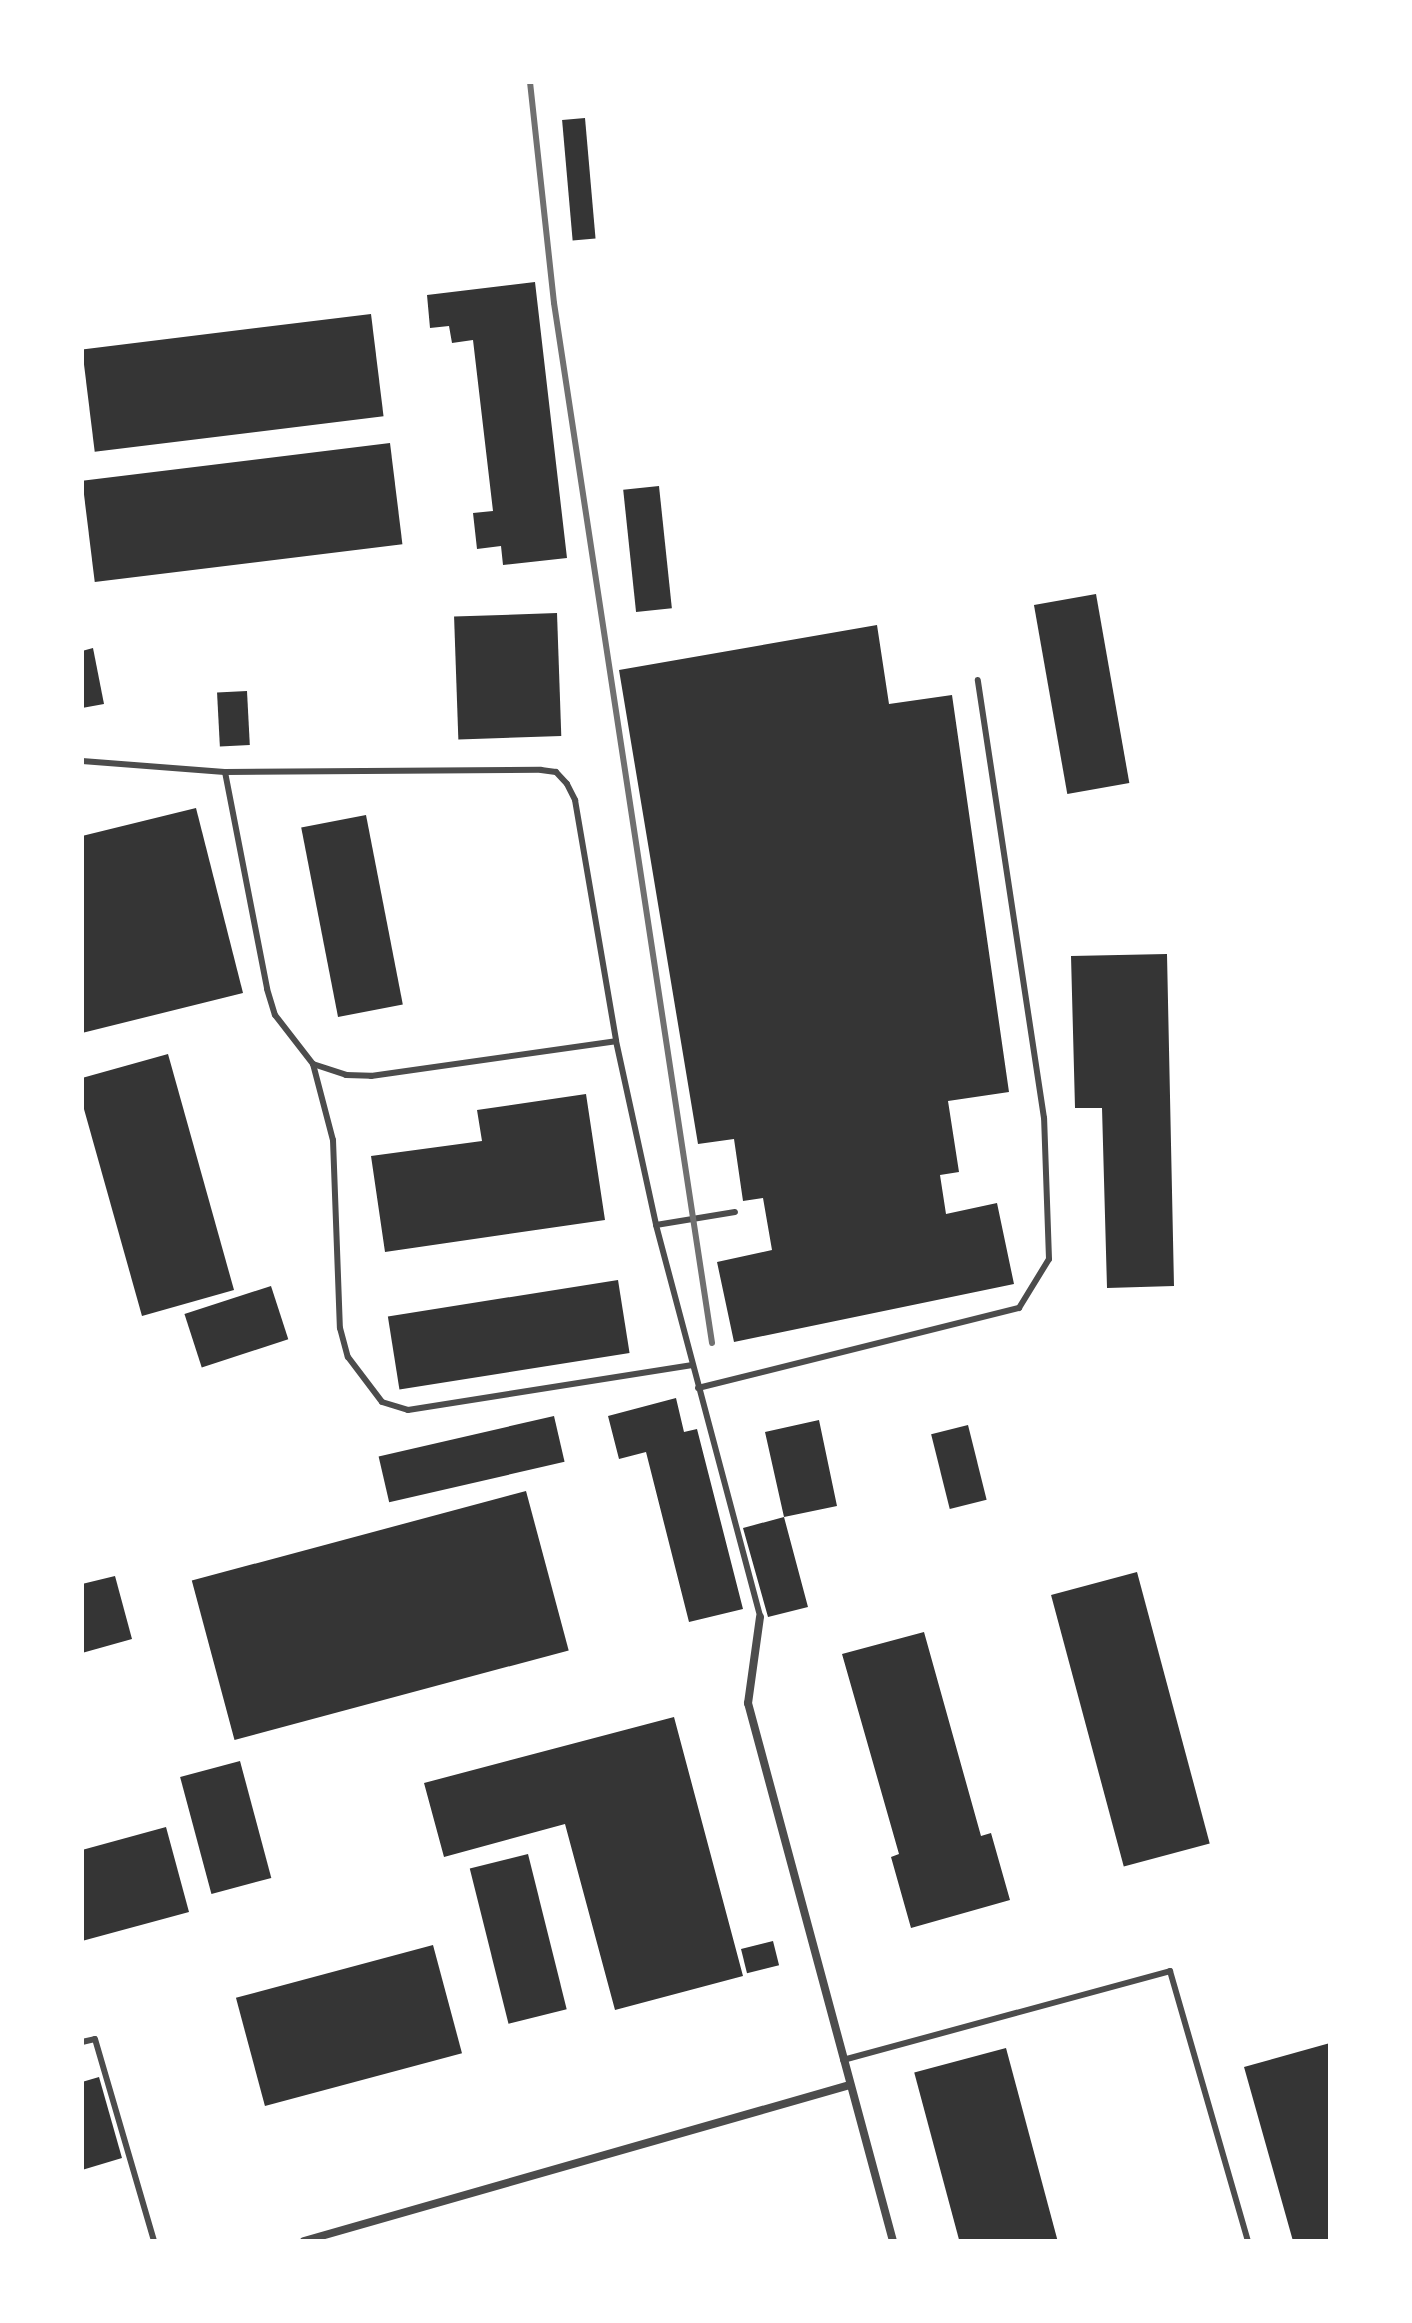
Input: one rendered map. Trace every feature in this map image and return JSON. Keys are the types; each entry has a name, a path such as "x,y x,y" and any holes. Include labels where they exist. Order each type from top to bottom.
{"street":[{"path":"760,1617 748,1703 893,2241"},
{"path":"304,2241 850,2085"}],"lane":[{"path":"698,1388 1019,1308 1049,1259 1044,1118 978,680"},
{"path":"82,761 225,772 556,772 575,800 616,1041 656,1225 760,1617"},
{"path":"225,772 267,989 275,1015 313,1064 333,1140 340,1328 348,1357 382,1402 408,1410 692,1365"},
{"path":"313,1064 346,1075 371,1076 616,1041"},
{"path":"656,1225 735,1212"},
{"path":"843,2060 1170,1971 1248,2241"},
{"path":"82,2042 95,2039 154,2241"}],"building":[{"path":"585,118 596,239 573,241 562,120"},
{"path":"535,282 567,558 503,565 501,546 477,549 473,513 493,511 473,340 452,343 449,326 430,328 427,295"},
{"path":"371,314 384,416 95,452 82,349"},
{"path":"390,443 402,544 95,582 82,481"},
{"path":"659,486 672,608 636,612 623,490"},
{"path":"1096,594 1129,783 1067,794 1034,605"},
{"path":"557,613 561,736 458,740 454,617"},
{"path":"877,625 889,704 952,695 1009,1092 948,1101 959,1172 940,1175 946,1214 997,1203 1014,1284 734,1342 717,1262 772,1250 763,1198 743,1201 734,1139 698,1144 619,670"},
{"path":"93,648 104,704 82,708 82,651"},
{"path":"247,691 250,745 220,746 217,693"},
{"path":"196,808 243,993 82,1033 82,836"},
{"path":"366,815 403,1004 338,1017 301,828"},
{"path":"1167,954 1174,1286 1107,1288 1102,1108 1075,1108 1071,956"},
{"path":"168,1054 234,1290 142,1316 82,1102 82,1078"},
{"path":"586,1094 605,1220 385,1252 371,1156 482,1141 477,1110"},
{"path":"618,1280 630,1353 399,1390 388,1316"},
{"path":"271,1286 288,1339 202,1367 184,1314"},
{"path":"676,1398 684,1432 697,1429 743,1609 689,1622 646,1452 619,1459 608,1416"},
{"path":"554,1416 565,1462 389,1502 379,1456"},
{"path":"819,1420 837,1506 784,1517 765,1432"},
{"path":"968,1425 987,1500 950,1509 931,1434"},
{"path":"526,1491 569,1650 234,1740 192,1581"},
{"path":"784,1517 808,1607 768,1617 743,1528"},
{"path":"1137,1572 1210,1843 1124,1866 1051,1595"},
{"path":"115,1576 132,1639 82,1653 82,1584"},
{"path":"924,1632 981,1836 991,1833 1010,1900 911,1928 891,1857 899,1854 842,1654"},
{"path":"674,1717 743,1976 615,2010 565,1824 444,1857 424,1783"},
{"path":"240,1761 271,1878 211,1894 180,1777"},
{"path":"166,1827 189,1912 82,1941 82,1850"},
{"path":"528,1854 567,2009 508,2024 470,1869"},
{"path":"773,1941 779,1965 747,1973 741,1949"},
{"path":"433,1945 462,2053 265,2106 236,1998"},
{"path":"1330,2043 1330,2241 1293,2241 1244,2067"},
{"path":"1006,2048 1058,2241 959,2241 914,2073"},
{"path":"99,2077 122,2158 82,2170 82,2082"}],"railway":[{"path":"530,82 554,303 712,1343"}]}
